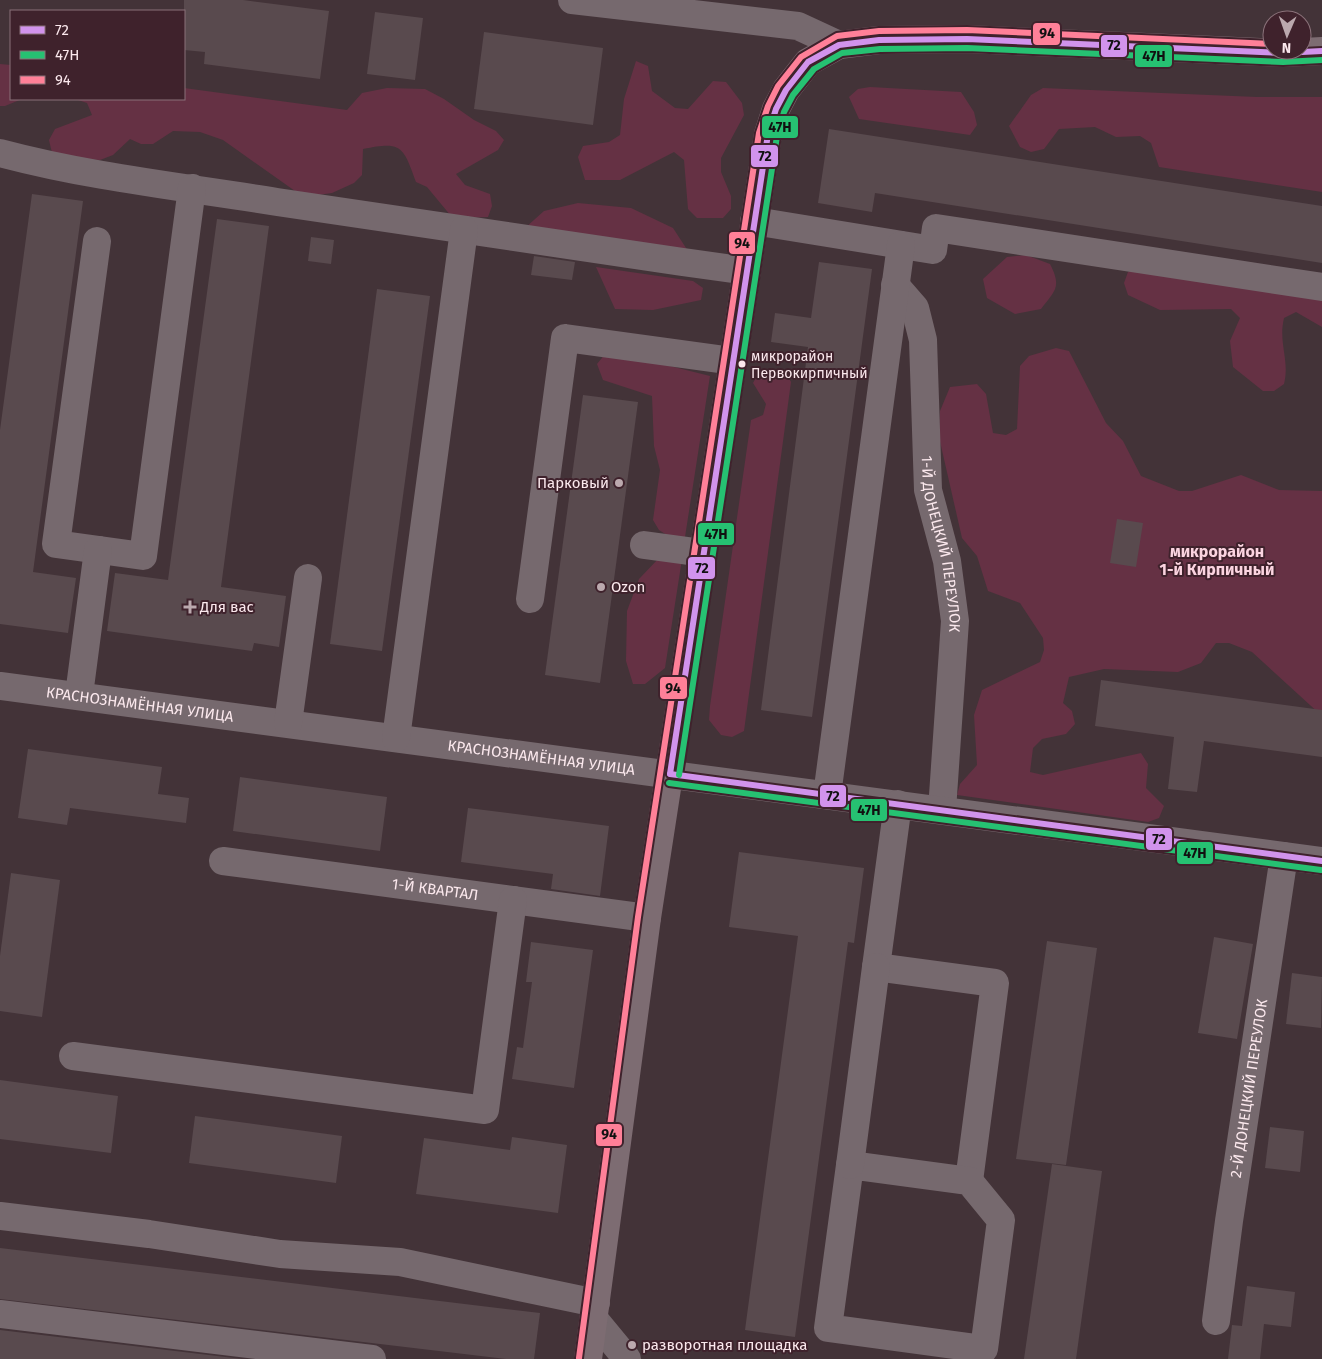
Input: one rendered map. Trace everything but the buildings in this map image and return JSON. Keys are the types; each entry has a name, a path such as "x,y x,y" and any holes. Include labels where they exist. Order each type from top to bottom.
{"main road":[{"path":"588,1359 648,918 746,271 768,134 776,108 786,90 808,62 838,44 879,40 967,39 1283,53 1322,51"}],"street":[{"path":"572,0 798,26 838,44"},
{"path":"0,153 45,165 464,230 746,271"},
{"path":"97,242 56,544 142,556 192,188"},
{"path":"754,221 933,250 936,228 1322,287"},
{"path":"396,738 464,230"},
{"path":"827,795 901,245"},
{"name":"1-Й ДОНЕЦКИЙ ПЕРЕУЛОК","path":"895,285 915,308 923,340 928,490 947,561 955,621 942,810"},
{"path":"530,599 565,338 733,361"},
{"path":"644,545 703,553"},
{"path":"79,696 98,550"},
{"path":"288,723 308,578"},
{"name":"КРАСНОЗНАМЁННАЯ УЛИЦА","path":"0,686 1322,861"},
{"path":"850,1166 968,1181 1001,1220 984,1349 828,1328 898,804"},
{"name":"2-Й ДОНЕЦКИЙ ПЕРЕУЛОК","path":"1216,1321 1284,856"},
{"name":"1-Й КВАРТАЛ","path":"223,861 648,918"},
{"path":"73,1056 485,1110 513,900"},
{"path":"876,968 995,983 968,1181"},
{"path":"0,1216 149,1234 280,1254 400,1262 595,1311 627,1359"},
{"path":"0,1314 372,1359"}],"shaded area":[{"path":"636,61 648,66 652,91 675,108 688,109 713,81 726,82 742,103 744,115 721,158 721,172 731,196 731,209 723,218 697,218 688,209 684,160 674,152 620,180 585,180 578,157 583,146 609,142 620,135 624,99"},
{"path":"0,64 10,65 10,100 20,100 0,106"},
{"path":"870,87 961,92 974,112 977,125 970,135 859,119 849,97 858,89"},
{"path":"185,88 347,110 362,93 387,88 425,89 444,99 474,120 496,131 504,140 498,150 456,174 465,185 490,194 492,206 488,217 462,218 451,216 427,187 416,182 404,154 393,146 363,149 362,175 354,183 332,193 318,195 295,191 223,140 200,132 173,131 153,144 141,144 130,139 113,155 100,160 63,158 52,153 49,140 55,129 92,115 87,103 78,100 185,100"},
{"path":"1043,88 1257,97 1322,97 1322,192 1159,167 1151,143 1140,136 1116,137 1095,127 1059,129 1044,149 1031,152 1020,147 1009,126 1031,95"},
{"path":"578,203 631,208 673,228 688,251 525,228 544,211"},
{"path":"1026,255 1050,264 1056,278 1056,284 1050,298 1041,309 1015,314 987,298 983,279 1007,257"},
{"path":"596,267 693,281 703,288 701,300 653,310 615,309"},
{"path":"1141,267 1322,292 1322,327 1296,312 1284,318 1282,335 1286,367 1284,384 1274,391 1263,391 1233,367 1230,341 1240,318 1231,309 1160,310 1128,295 1124,283 1128,272"},
{"path":"1056,348 1069,351 1106,423 1123,441 1141,476 1179,491 1192,491 1241,475 1279,490 1322,491 1322,716 1252,652 1229,643 1216,643 1201,663 1178,672 1104,669 1069,677 1063,703 1072,711 1075,724 1066,734 1042,739 1033,748 1030,772 1043,775 1141,753 1148,764 1146,788 1164,806 1159,818 1148,822 957,795 960,784 977,765 974,715 982,690 1040,662 1044,650 1043,638 1020,603 988,591 977,556 962,538 939,437 940,411 950,387 977,384 986,394 993,433 1006,435 1017,429 1020,366 1029,356"},
{"path":"606,353 654,362 710,376 685,537 670,537 659,530 653,520 660,470 654,446 652,396 603,380 597,364"},
{"path":"785,370 791,382 744,731 732,737 721,735 709,720 751,420 763,415 766,404 753,383 759,372"},
{"path":"660,557 682,559 665,668 645,684 633,684 626,661 627,611 639,579"}],"transit line":[{"name":"94","path":"579,1358 638,917 759,133 768,106 778,86 801,57 837,36 879,31 967,30 1262,44"},
{"name":"72","path":"670,774 768,134 776,109 786,90 808,62 839,45 879,40 967,39 1283,53 1322,51"},
{"name":"47Н","path":"679,775 777,136 784,112 793,95 814,69 842,53 880,49 967,48 1283,62 1322,60"},
{"name":"72","path":"670,774 1322,861"},
{"name":"47Н","path":"669,783 1321,870"}],"place":[{"name":"микрорайон Первокирпичный","path":"742,364"},
{"name":"Парковый","path":"619,483"},
{"name":"Ozon","path":"601,587"},
{"name":"Для вас","path":"190,607"},
{"name":"разворотная площадка","path":"632,1345"}],"district":[{"name":"микрорайон 1-й Кирпичный","path":"1217,560"}]}
